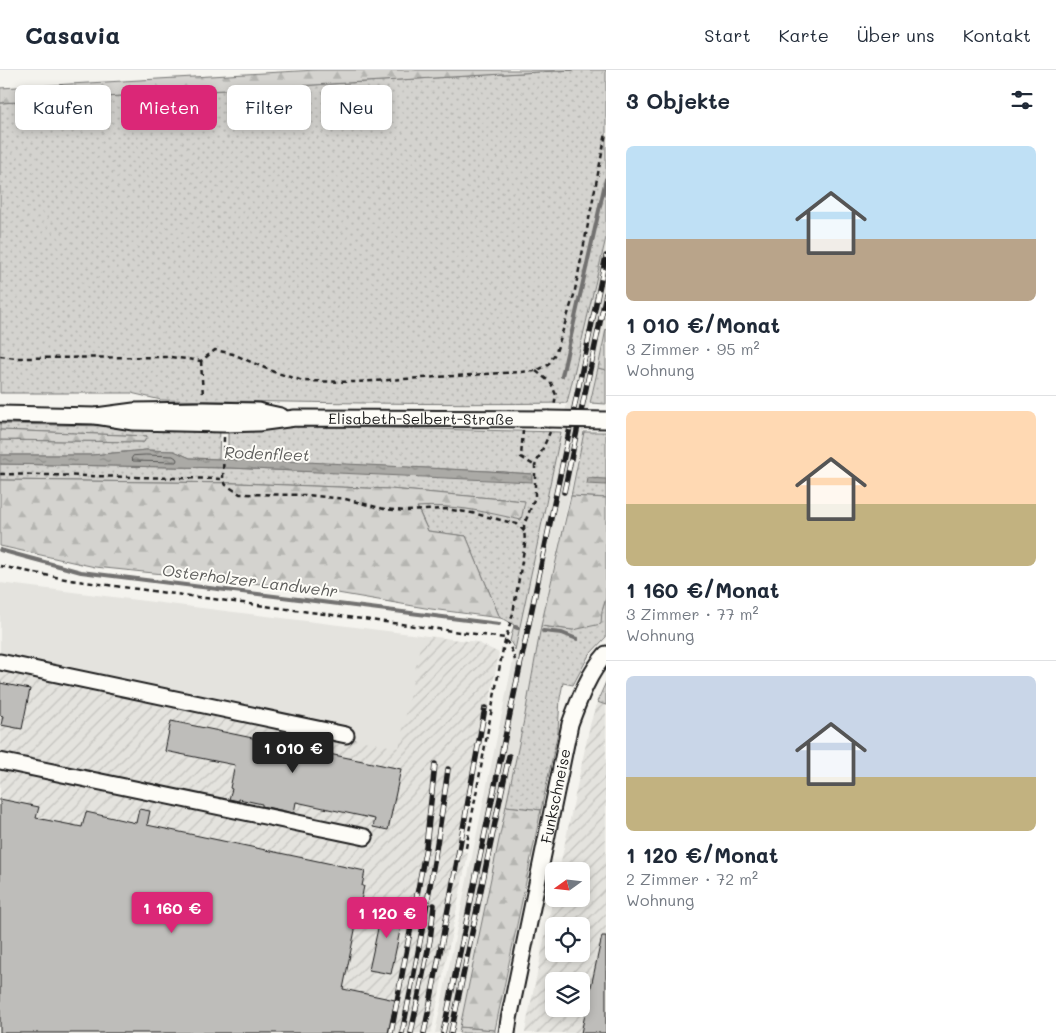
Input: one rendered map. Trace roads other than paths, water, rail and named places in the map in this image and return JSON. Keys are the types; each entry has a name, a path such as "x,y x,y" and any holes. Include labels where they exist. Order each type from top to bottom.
{"street":[{"name":"Elisabeth-Selbert-Straße","path":"96,416 134,411 204,410 258,412 295,418"},
{"name":"Elisabeth-Selbert-Straße","path":"0,414 96,416 133,422 224,424 258,423 295,418 606,420"},
{"name":"Funkschneise","path":"507,1033 570,724 584,688 606,654"},
{"path":"0,662 346,735"},
{"path":"0,761 365,837"}],"water":[{"path":"146,450 174,451 190,458 532,474 532,482 230,468 0,464 0,455 92,455"},
{"path":"588,478 606,479 606,485 587,484"}],"waterway":[{"name":"Osterholzer Landwehr","path":"562,376 606,179"},
{"name":"Osterholzer Landwehr","path":"0,550 81,572 499,624"},
{"path":"543,631 562,633 577,639"}],"railway":[{"path":"443,1033 606,256"},
{"path":"564,492 606,294"},
{"path":"424,1033 485,708"},
{"path":"451,1033 509,756"},
{"path":"391,1033 426,847 435,764"},
{"path":"402,1033 427,902 448,769"},
{"path":"411,1033 430,940 434,905"}],"water label":[{"name":"Rodenfleet","path":"267,453"}]}
